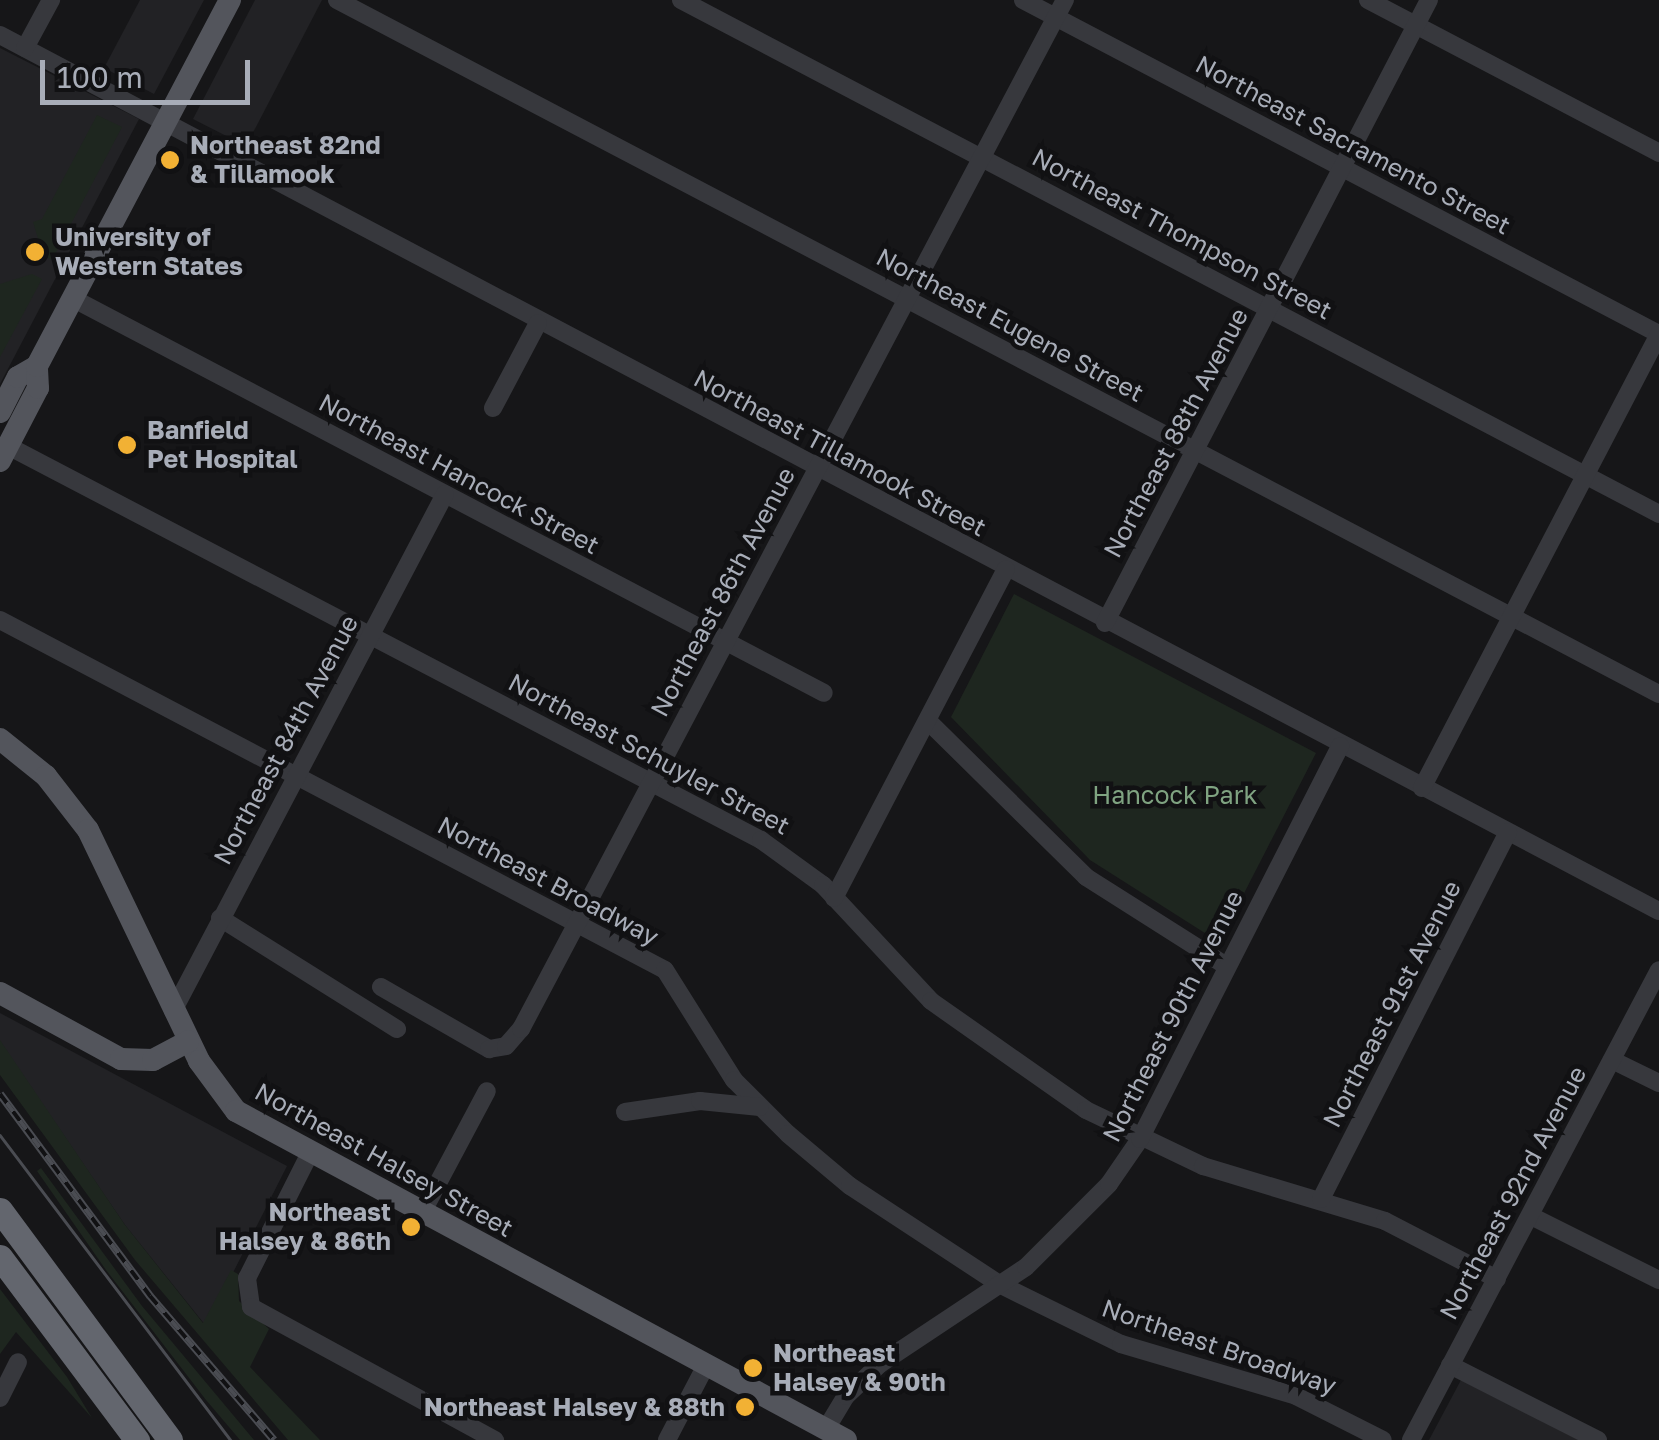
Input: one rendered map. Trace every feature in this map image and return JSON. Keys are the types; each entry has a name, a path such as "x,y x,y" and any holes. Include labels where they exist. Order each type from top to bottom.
{"highway":[{"path":"0,1210 170,1440"},
{"path":"0,1257 137,1440"}],"main road":[{"path":"0,412 18,377 36,366 230,0"},
{"path":"4,454 38,388 36,366"},
{"name":"Northeast Halsey Street","path":"0,739 46,776 88,830 188,1041 236,1111 836,1435"},
{"path":"0,993 121,1059 153,1060 188,1041"}],"street":[{"path":"26,48 50,0"},
{"name":"Northeast Eugene Street","path":"336,0 1659,694"},
{"name":"Northeast Thompson Street","path":"681,0 1659,514"},
{"name":"Northeast Sacramento Street","path":"1024,0 1060,8 1342,168 1659,334"},
{"path":"1368,0 1659,153"},
{"name":"Northeast 88th Avenue","path":"1105,623 1429,0"},
{"name":"Northeast 86th Avenue","path":"381,987 489,1049 506,1046 521,1029 1060,8"},
{"name":"Northeast Tillamook Street","path":"0,34 1105,623 1659,911"},
{"name":"Northeast Hancock Street","path":"72,298 824,693"},
{"path":"494,408 538,323"},
{"path":"1422,788 1659,334"},
{"name":"Northeast Schuyler Street","path":"4,454 370,636 651,781 794,860 902,974 961,1026 1140,1139 1232,1176 1321,1199 1385,1221 1497,1279"},
{"name":"Northeast 84th Avenue","path":"172,1010 298,778 444,494"},
{"path":"834,898 1006,568"},
{"name":"Northeast Broadway","path":"0,620 664,970 734,1080 760,1107 850,1186 1000,1284 1106,1338 1296,1396 1383,1440"},
{"path":"928,720 1086,877 1226,966"},
{"name":"Northeast 90th Avenue","path":"836,1435 846,1396 880,1364 1000,1284 1090,1206 1140,1139 1340,746"},
{"name":"Northeast 91st Avenue","path":"1321,1199 1508,832"},
{"path":"220,918 397,1029"},
{"name":"Northeast 92nd Avenue","path":"1411,1440 1659,970"},
{"path":"1612,1060 1659,1083"},
{"path":"422,1213 488,1090"},
{"path":"625,1112 700,1101 760,1107"},
{"path":"310,1154 250,1270 246,1294 252,1307 495,1440"},
{"path":"1531,1216 1659,1280"},
{"path":"0,1398 18,1362"},
{"path":"666,1440 706,1365"},
{"path":"1450,1366 1598,1440"}],"shaded area":[{"path":"140,0 204,0 154,94 104,68"},
{"path":"255,0 322,0 246,146 193,119"},
{"name":"University of Western States","path":"0,48 139,119 0,384"},
{"path":"0,1013 287,1166 206,1326 125,1225 0,1042"},
{"path":"1461,1380 1579,1440 1429,1440"}],"green space":[{"path":"97,115 122,127 52,260 43,255 33,222 42,219"},
{"path":"32,274 42,279 0,357 0,284"},
{"name":"Hancock Park","path":"1014,594 1316,753 1219,942 1090,860 951,717"},
{"path":"0,1040 125,1225 203,1323 231,1270 238,1274 239,1301 269,1329 250,1367 320,1440 288,1440 135,1260 0,1075"},
{"path":"41,1168 142,1306 254,1440 240,1440 206,1400 106,1270 37,1171"},
{"path":"0,1289 67,1377 92,1418 16,1332 0,1354"}],"tram line":[{"path":"0,1135 231,1440"}],"railway":[{"path":"0,1094 150,1296 274,1440"}],"place":[{"name":"Northeast 82nd & Tillamook","path":"170,160"},
{"name":"University of Western States","path":"35,252"},
{"name":"Banfield Pet Hospital","path":"127,445"},
{"name":"Northeast Halsey & 86th","path":"411,1227"},
{"name":"Northeast Halsey & 90th","path":"753,1368"},
{"name":"Northeast Halsey & 88th","path":"745,1407"}]}
